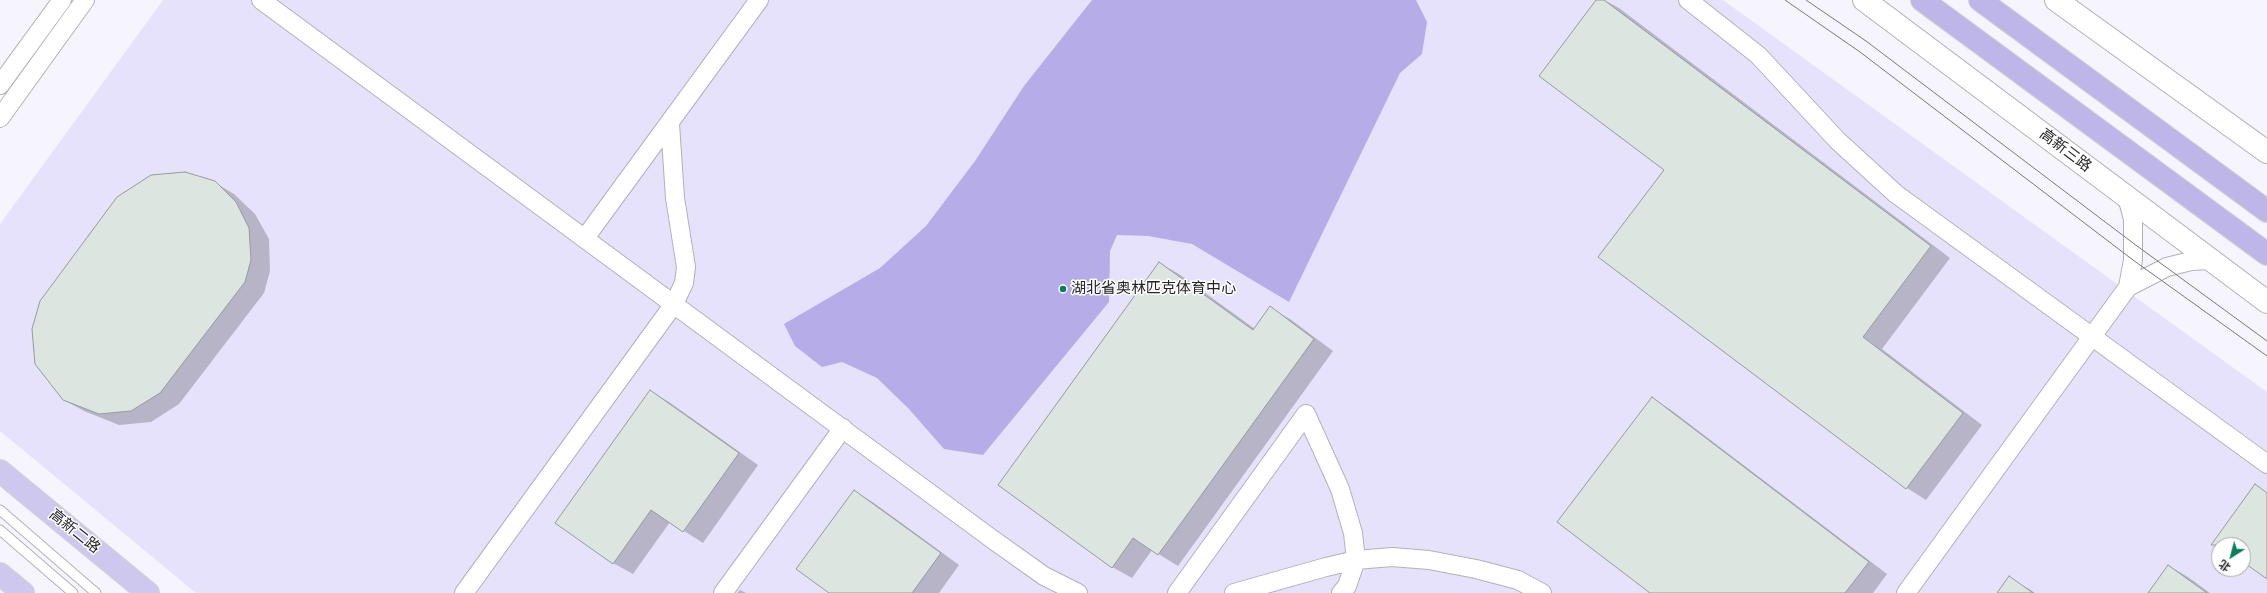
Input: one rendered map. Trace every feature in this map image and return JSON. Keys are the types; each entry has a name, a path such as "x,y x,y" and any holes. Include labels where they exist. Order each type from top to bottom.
{"highway":[{"path":"1922,0 2267,254"},
{"path":"1980,0 2267,211"}],"main road":[{"name":"高新三路","path":"1864,0 2267,302"},
{"path":"2056,0 2267,152"},
{"name":"高新二路","path":"0,471 148,593"},
{"path":"0,574 23,593"}],"street":[{"path":"0,85 62,0"},
{"path":"0,118 85,0"},
{"path":"261,0 1044,576 1078,593"},
{"path":"585,238 670,124 759,0"},
{"path":"1688,0 1758,55 1838,141 1896,194 2267,464"},
{"path":"464,593 674,304 684,283 686,267 673,179 670,124"},
{"path":"1906,593 2128,287 2133,260 2133,219 2127,197"},
{"path":"2128,287 2167,267 2191,261 2210,260"},
{"path":"1177,593 1306,414 1340,489 1354,533 1356,560 1347,586 1341,593"},
{"path":"723,593 843,428"},
{"path":"1234,593 1356,560 1392,557 1429,560 1476,569 1518,580 1542,593"}],"lane":[{"path":"0,510 96,593"},
{"path":"0,530 73,593"}],"shaded area":[{"name":"湖北省奥林匹克体育中心","path":"163,0 1723,0 2267,392 2267,593 196,593 0,431 0,224"},
{"path":"1092,0 1416,0 1427,22 1422,54 1400,73 1289,302 1192,244 1148,236 1117,235 1110,251 1109,302 983,455 944,449 909,409 877,378 842,362 822,367 795,346 784,324 880,268 926,226 975,161 1024,86"}],"building":[{"path":"1596,0 1604,0 1931,246 1863,337 1963,413 1906,489 1598,257 1664,170 1539,76"},
{"path":"185,172 215,181 236,202 249,228 251,260 245,282 160,393 131,411 99,414 63,400 35,364 32,329 40,301 117,197 151,175"},
{"path":"1159,262 1253,330 1270,306 1314,339 1158,555 1133,538 1112,568 998,485"},
{"path":"650,390 739,453 683,532 651,510 613,564 555,523"},
{"path":"1652,397 1869,562 1845,593 1650,593 1557,522"},
{"path":"2255,484 2267,493 2267,579 2251,568 2251,537 2217,537"},
{"path":"854,490 941,553 912,593 829,593 796,569"},
{"path":"2168,565 2207,593 2148,593"},
{"path":"2009,576 2033,593 1997,593"}],"tram line":[{"path":"1785,0 1860,52 2133,260 2267,356"},
{"path":"1806,0 1866,41 2133,243 2267,341"}],"place":[{"name":"湖北省奥林匹克体育中心","path":"1063,289"}]}
